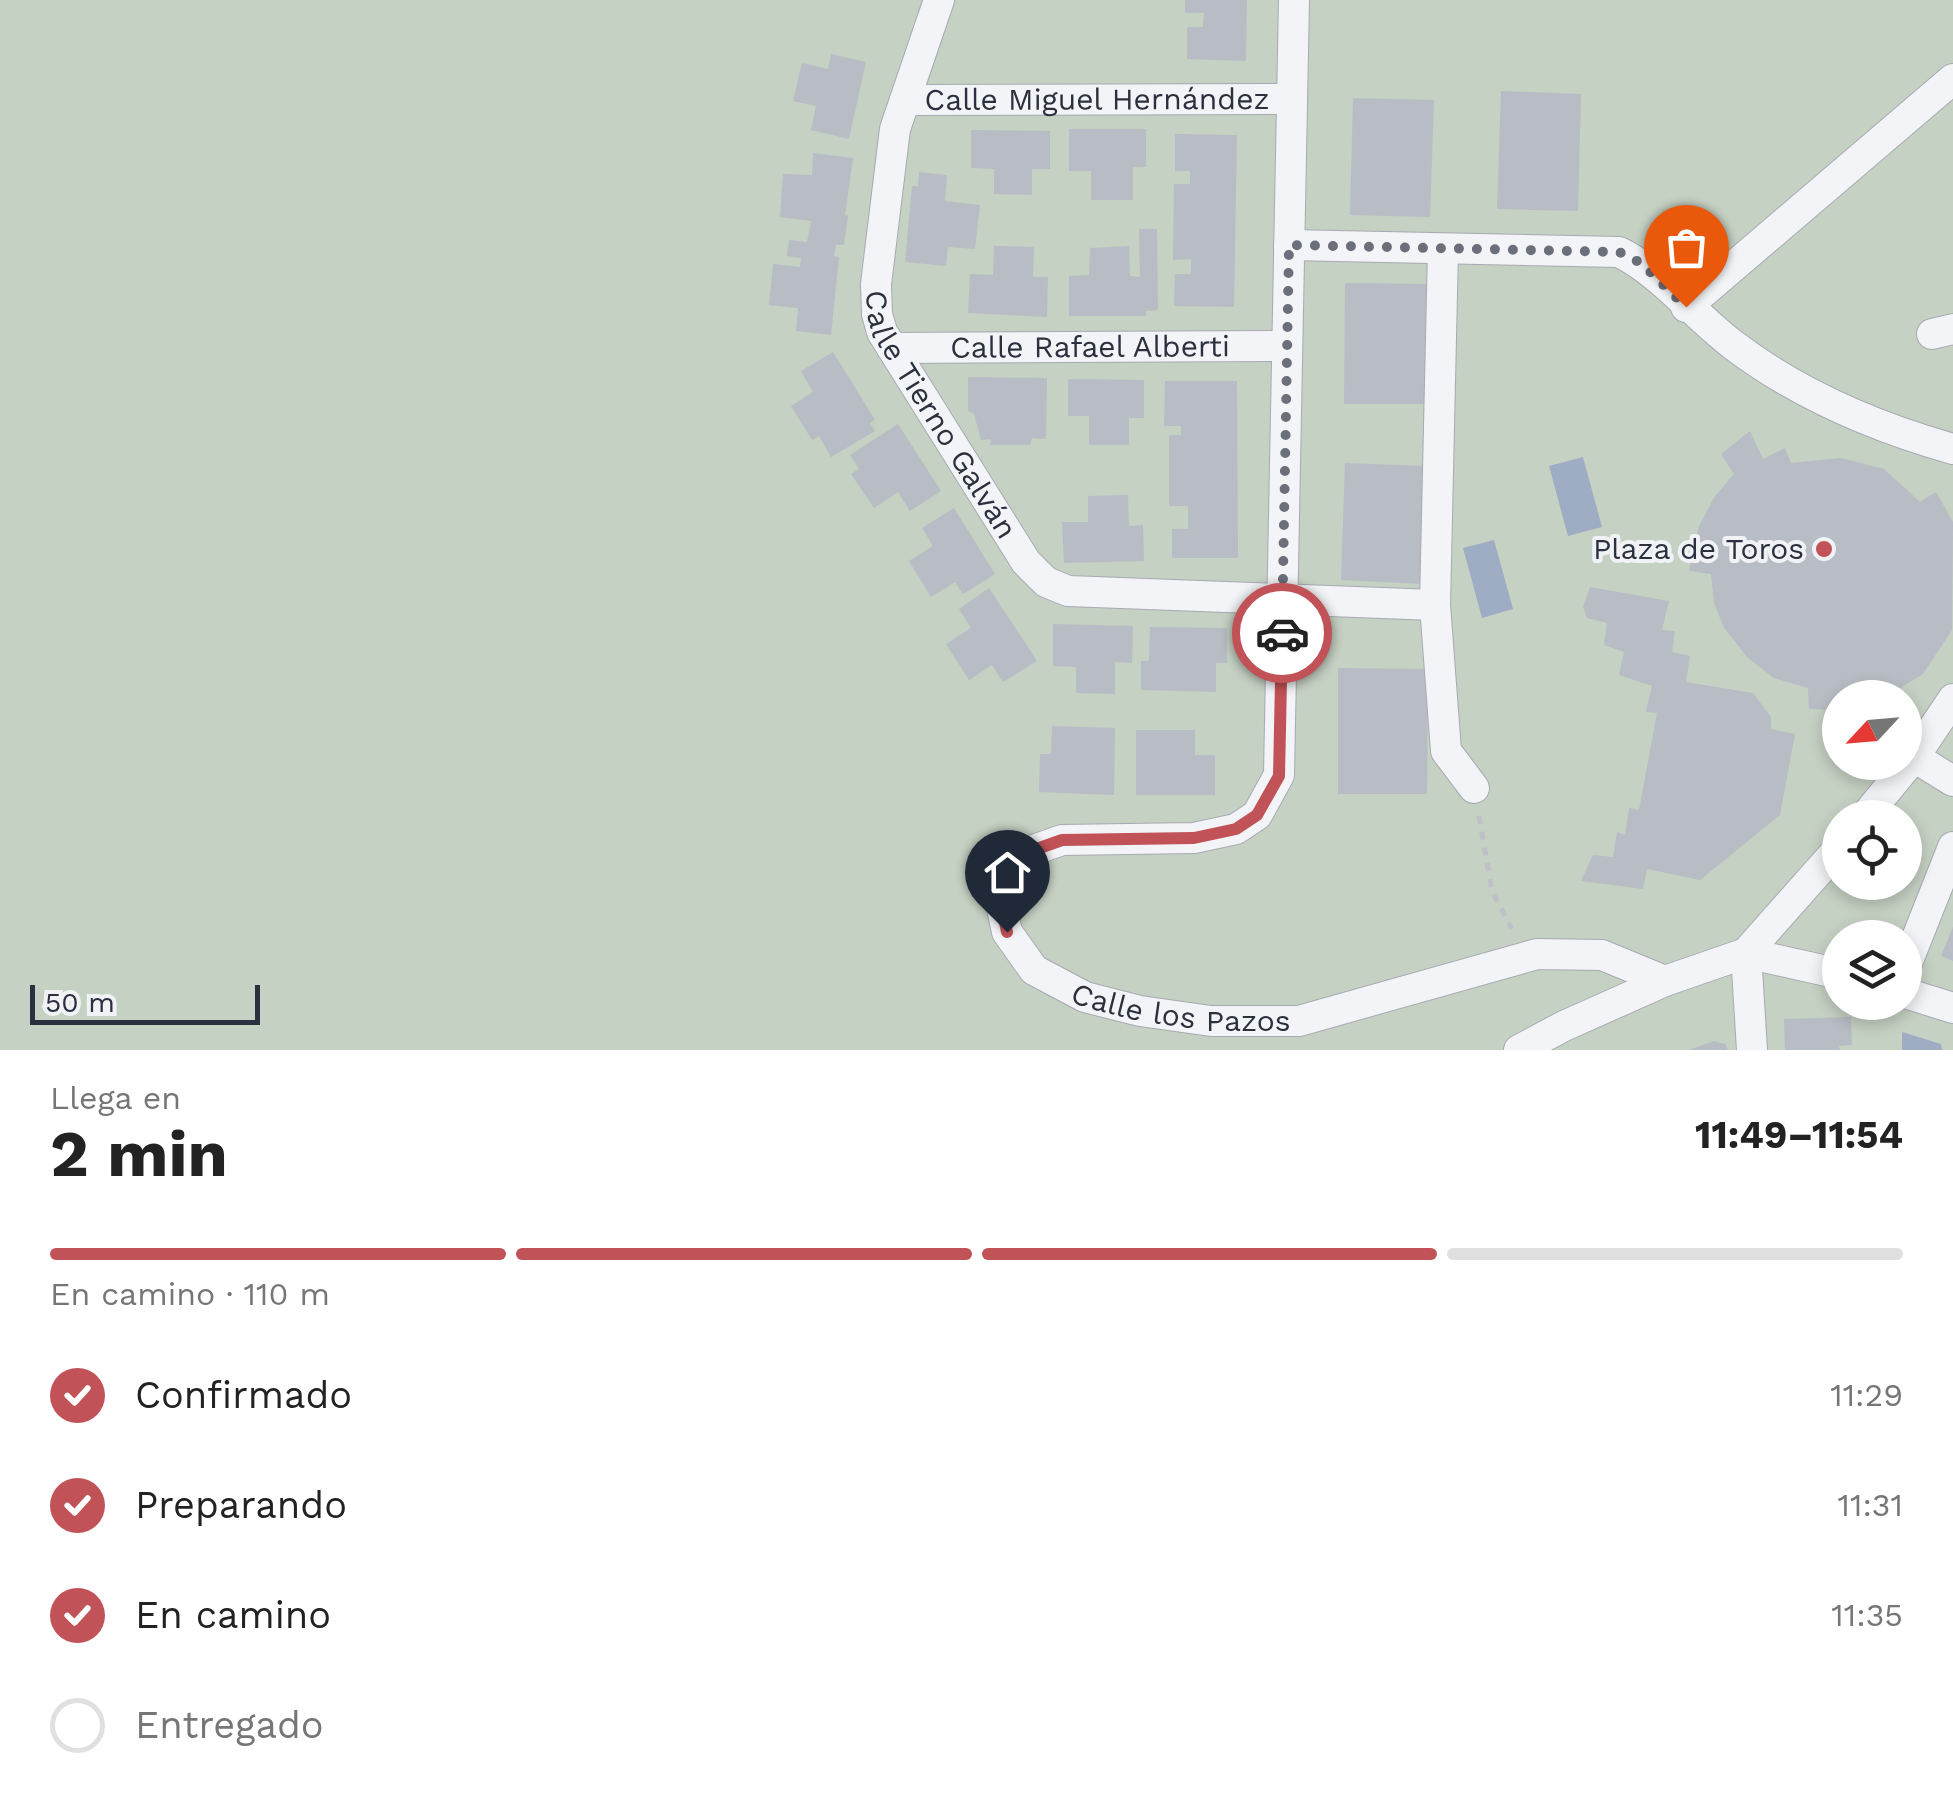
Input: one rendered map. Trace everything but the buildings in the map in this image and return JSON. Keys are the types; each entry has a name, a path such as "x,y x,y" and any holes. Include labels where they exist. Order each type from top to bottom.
{"street":[{"name":"Calle Tierno Galván","path":"939,0 895,129 876,284 877,314 882,332 1026,562 1046,582 1068,592 1435,605"},
{"name":"Calle los Pazos","path":"1294,0 1279,776 1257,815 1236,829 1194,838 1062,840 1031,851 1010,871 1000,899 1007,932 1034,970 1085,998 1211,1021 1299,1021 1537,954 1602,955 1665,982"},
{"path":"1686,307 1953,79"},
{"name":"Calle Miguel Hernández","path":"905,100 1292,99"},
{"path":"1289,245 1619,252 1641,263 1686,307 1735,346 1798,387 1911,437 1953,449"},
{"path":"1443,249 1435,605 1446,751 1474,788"},
{"name":"Calle Rafael Alberti","path":"892,348 1287,346"},
{"path":"1922,745 1953,699"},
{"path":"1922,762 1953,781"},
{"path":"1879,800 1895,780"},
{"path":"1922,925 1953,847"},
{"path":"1519,1050 1665,982 1746,953 1822,866"},
{"path":"1746,953 1822,970"},
{"path":"1746,953 1752,1050"},
{"path":"1922,998 1953,1008"}],"path":[{"path":"1474,788 1492,891 1526,957"}],"green space":[{"path":"0,0 1953,0 1953,1050 0,1050"}],"water":[{"path":"1583,457 1602,527 1568,536 1549,466"},
{"path":"1494,540 1513,609 1482,618 1463,548"},
{"path":"1902,1032 1941,1044 1942,1050 1902,1050"}],"way so far":[{"path":"1282,633 1289,245 1619,252 1641,263 1686,307"}],"place":[{"name":"Plaza de Toros","path":"1824,549"}],"route":[{"path":"1007,932 1000,899 1010,871 1031,851 1062,840 1194,838 1236,829 1257,815 1279,776 1282,633"}]}
